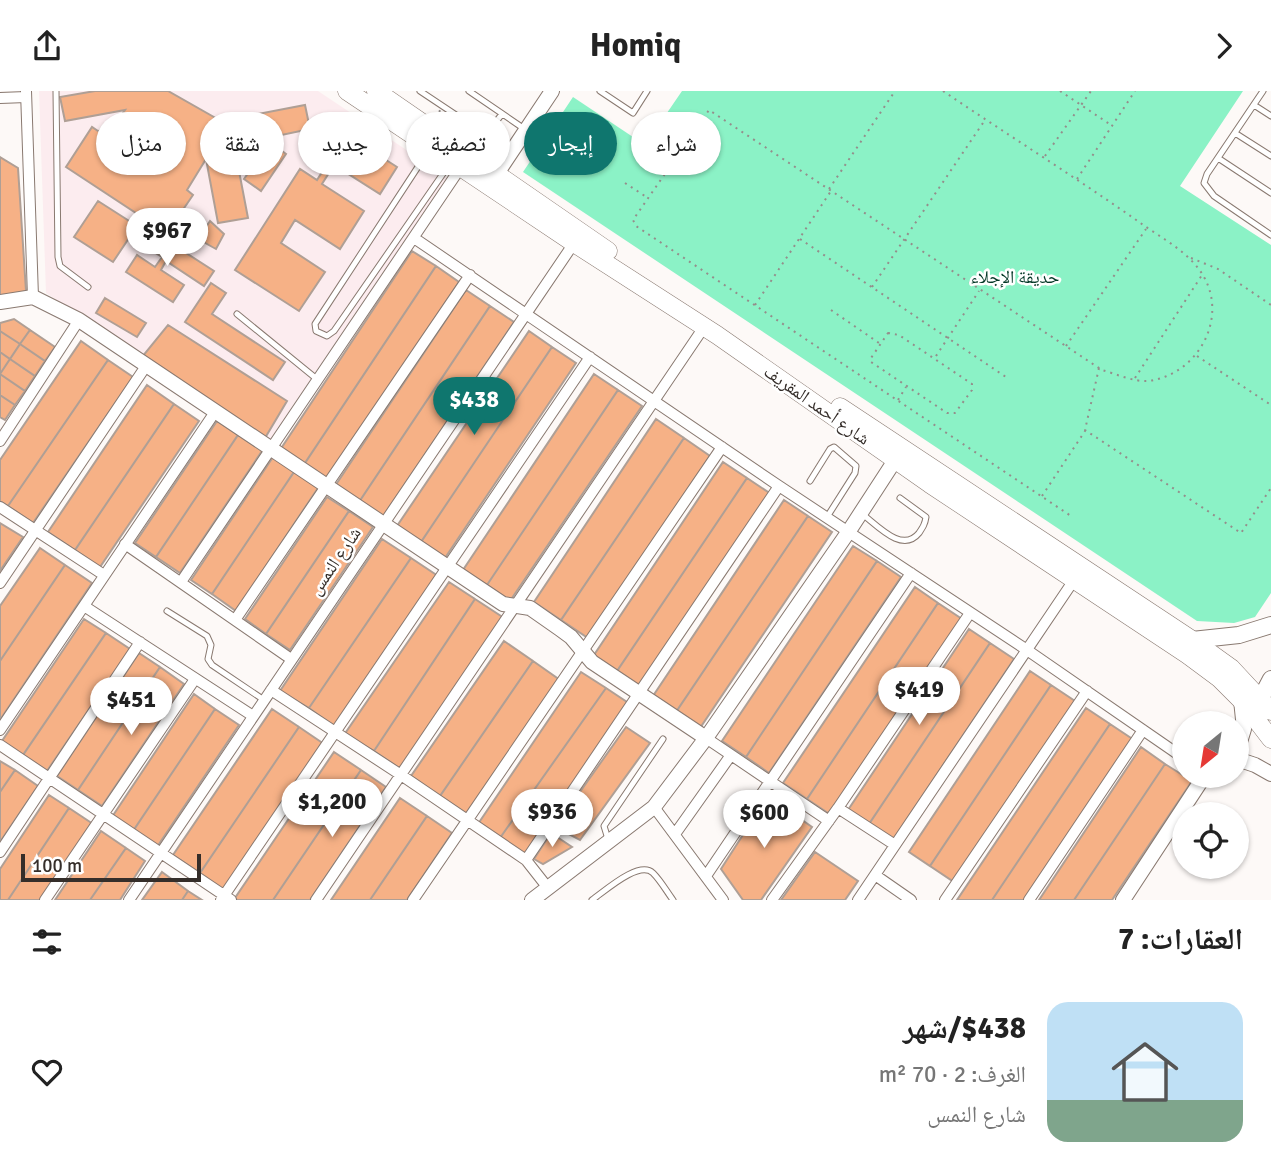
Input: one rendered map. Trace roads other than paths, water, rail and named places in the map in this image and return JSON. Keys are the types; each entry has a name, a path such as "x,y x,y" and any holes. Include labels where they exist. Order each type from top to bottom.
{"highway":[{"name":"شارع أحمد المقريف","path":"347,91 406,134"},
{"name":"شارع أحمد المقريف","path":"376,91 899,454 1074,580 1188,655 1219,678 1241,700 1271,739"},
{"name":"شارع أحمد المقريف","path":"473,175 899,454 1192,640 1231,669 1266,705"}],"main road":[{"path":"1192,640 1240,635 1271,625"},
{"path":"1266,705 1271,679"}],"street":[{"path":"538,112 552,91"},
{"path":"0,98 26,94 33,297"},
{"path":"496,176 524,134"},
{"path":"181,582 414,238 451,175"},
{"path":"414,238 1172,750"},
{"name":"شارع النمس","path":"129,900 574,243"},
{"path":"235,620 470,275"},
{"path":"0,302 33,297 79,320 503,604 530,608 571,636 592,662 829,821"},
{"path":"0,441 79,320"},
{"path":"316,900 704,327"},
{"path":"0,745 161,852 226,899 335,732 590,357"},
{"path":"0,583 146,366"},
{"path":"0,730 215,412"},
{"path":"413,900 722,447"},
{"path":"533,900 654,807 706,738 899,454"},
{"path":"526,860 779,486"},
{"path":"0,507 104,575"},
{"path":"125,544 291,659"},
{"path":"706,876 911,573"},
{"path":"858,900 1074,580"},
{"path":"84,606 253,716"},
{"path":"772,900 970,613"},
{"path":"0,852 140,642"},
{"path":"45,900 195,679"},
{"path":"945,900 1087,691"},
{"path":"267,695 335,732 468,820 526,860 548,888"},
{"path":"1241,700 1242,711"},
{"path":"1029,900 1143,730"},
{"path":"675,834 731,755"},
{"path":"1250,763 1271,774"},
{"path":"1123,900 1196,788"},
{"path":"654,807 723,900"},
{"path":"838,808 895,845"},
{"path":"875,875 911,900"}],"lane":[{"path":"57,91 58,257 60,266 88,287"},
{"path":"420,91 452,112"},
{"path":"468,91 499,112"},
{"path":"600,91 633,113 647,91"},
{"path":"612,99 617,91"},
{"path":"1263,91 1204,179 1208,191 1271,235"},
{"path":"1254,105 1271,116"},
{"path":"1235,133 1271,156"},
{"path":"1217,158 1271,193"},
{"path":"407,175 316,324 316,331 327,335 334,331 449,175"},
{"path":"237,314 318,380"},
{"path":"810,481 830,449 834,447 856,466 855,473 827,517"},
{"path":"861,513 899,541 914,540 924,526 926,517 900,498"},
{"path":"167,611 210,639 208,659 212,665 267,695"},
{"path":"610,842 604,833 604,826 663,739"},
{"path":"592,900 631,872 645,869 652,871 673,900"}],"park label":[{"name":"حديقة الإجلاء","path":"1015,277"}]}
